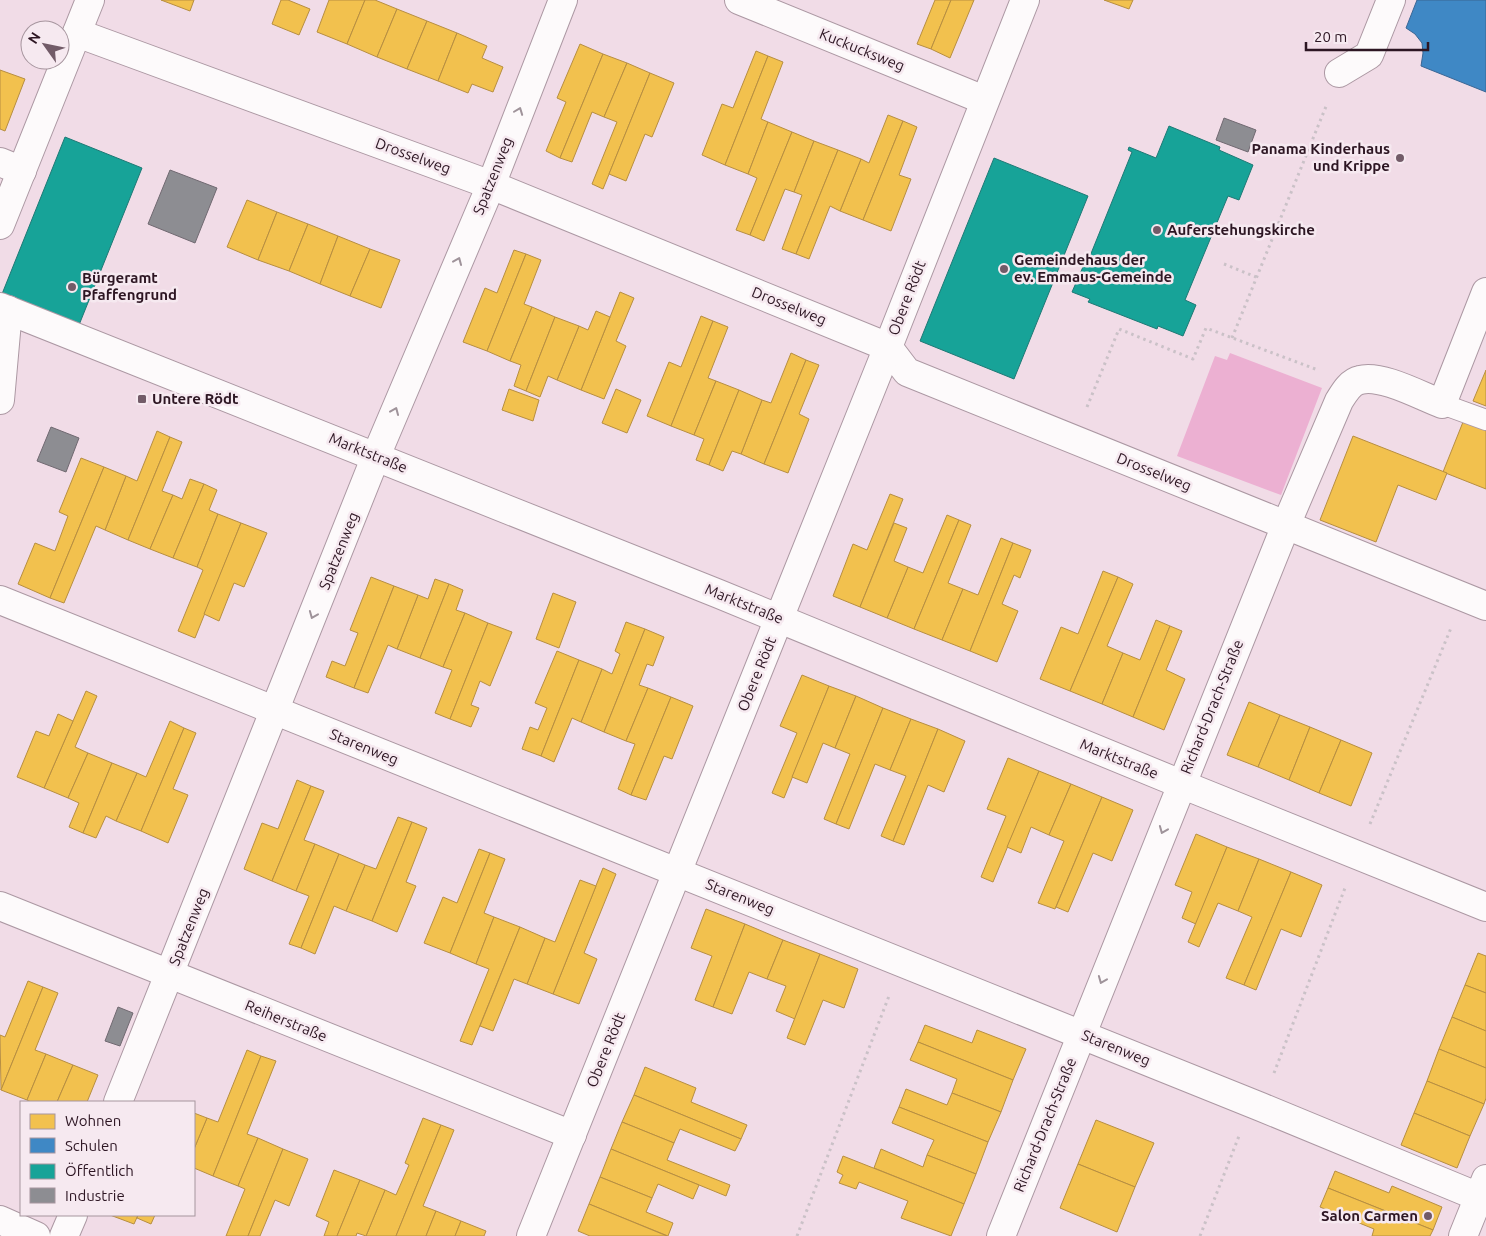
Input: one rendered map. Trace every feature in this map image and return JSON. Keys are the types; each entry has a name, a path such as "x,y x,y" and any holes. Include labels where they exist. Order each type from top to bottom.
{"street":[{"path":"0,225 11,166 77,33 90,0"},
{"name":"Spatzenweg","path":"118,1101 276,711 376,456 491,184 563,0"},
{"name":"Kuckucksweg","path":"739,0 984,100"},
{"name":"Obere Rödt","path":"531,1236 888,347 1025,0"},
{"path":"1339,73 1369,55 1391,0"},
{"name":"Drosselweg","path":"77,33 491,184 888,347 907,372 1486,606"},
{"path":"1350,386 1359,380 1376,378 1442,404 1486,292"},
{"path":"0,400 4,309"},
{"name":"Marktstraße","path":"4,309 779,618 1181,784 1486,907"},
{"name":"Richard-Drach-Straße","path":"1001,1236 1286,525 1338,401 1350,386"},
{"name":"Starenweg","path":"0,600 1253,1103 1482,1188"},
{"name":"Reiherstraße","path":"0,906 572,1135"},
{"path":"1463,1236 1482,1188"},
{"path":"64,1236 73,1216"},
{"path":"0,1220 36,1236"}],"lane":[{"path":"1442,404 1486,420"}],"path":[{"path":"1232,338 1339,73"},
{"path":"1224,264 1256,278"},
{"path":"1073,439 1119,329 1193,359 1206,328 1322,372 1350,386"},
{"path":"797,1236 902,962"},
{"path":"1200,1236 1253,1103"}],"shaded area":[{"path":"1230,353 1322,388 1281,495 1177,456 1215,356 1227,360"}],"building: Wohnen":[{"path":"161,0 194,0 190,11"},
{"path":"281,0 288,0 310,9 299,35 272,24"},
{"path":"329,0 365,0 347,44 317,32"},
{"path":"365,0 375,0 397,9 377,57 347,44"},
{"path":"935,0 951,0 931,49 917,44"},
{"path":"951,0 974,0 950,58 931,49"},
{"path":"1104,0 1133,0 1129,9"},
{"path":"397,9 427,21 407,69 377,57"},
{"path":"427,21 457,33 438,81 407,69"},
{"path":"457,33 487,46 482,58 503,67 493,92 472,84 468,93 438,81"},
{"path":"580,44 603,54 560,158 546,151 566,102 557,98"},
{"path":"756,51 768,56 725,165 702,155 722,104 733,108"},
{"path":"603,54 627,63 604,117 592,112 572,162 560,158"},
{"path":"768,56 783,62 761,119 768,122 748,174 725,165"},
{"path":"627,63 650,73 603,189 592,184 617,122 604,117"},
{"path":"0,70 25,79 5,131 0,129"},
{"path":"650,73 674,83 652,137 645,134 626,181 609,174"},
{"path":"888,115 903,121 863,220 840,211 861,159 869,163"},
{"path":"903,121 917,127 899,175 911,179 891,231 863,220"},
{"path":"768,122 792,132 750,235 736,230 757,178 748,174"},
{"path":"792,132 814,141 794,192 785,189 764,241 750,235"},
{"path":"814,141 838,150 796,254 782,249 802,195 794,192"},
{"path":"838,150 861,159 840,211 830,206 809,259 796,254"},
{"path":"247,200 277,212 258,260 227,247"},
{"path":"277,212 308,224 289,271 258,260"},
{"path":"308,224 338,236 320,284 289,271"},
{"path":"338,236 370,249 350,296 320,284"},
{"path":"370,249 400,260 381,308 350,296"},
{"path":"514,250 526,254 487,351 463,342 485,288 497,293"},
{"path":"526,254 541,260 524,304 532,307 510,361 487,351"},
{"path":"620,292 634,298 616,341 626,346 604,399 581,390"},
{"path":"532,307 555,317 526,391 514,386 521,365 510,361"},
{"path":"596,311 610,317 581,390 557,380 579,326 588,330"},
{"path":"701,316 713,321 671,426 647,416 669,362 681,367"},
{"path":"555,317 579,326 557,380 548,376 540,397 526,391"},
{"path":"713,321 728,327 708,378 716,381 694,435 671,426"},
{"path":"791,353 806,360 764,464 741,454 762,400 771,403"},
{"path":"806,360 819,365 799,414 809,419 788,473 764,464"},
{"path":"1486,370 1486,406 1473,401"},
{"path":"716,381 739,390 709,465 696,460 704,439 694,435"},
{"path":"509,389 539,400 533,421 502,410"},
{"path":"616,389 641,400 627,433 602,423"},
{"path":"739,390 762,400 741,454 732,451 723,471 709,465"},
{"path":"1465,417 1486,426 1486,489 1443,472"},
{"path":"157,431 170,437 128,540 105,530 126,476 137,481"},
{"path":"1353,436 1447,473 1436,500 1398,485 1376,542 1320,520"},
{"path":"170,437 182,442 162,491 173,495 150,549 128,540"},
{"path":"81,458 104,467 50,598 18,584 35,543 55,551 68,516 59,512"},
{"path":"104,467 126,476 105,530 96,526 64,603 50,598"},
{"path":"190,479 204,484 173,558 150,549 173,495 182,499"},
{"path":"204,484 217,490 209,510 218,514 197,567 173,558"},
{"path":"890,494 903,499 860,607 833,596 853,544 867,550"},
{"path":"218,514 241,523 195,638 178,631 203,570 197,567"},
{"path":"947,515 959,520 914,629 887,618 908,567 923,573"},
{"path":"959,520 971,525 948,583 963,589 942,640 914,629"},
{"path":"241,523 267,533 244,587 234,583 219,621 204,614"},
{"path":"894,523 907,528 894,561 908,567 887,618 860,607"},
{"path":"1001,538 1013,543 970,651 942,640 963,589 978,595"},
{"path":"1013,543 1031,550 1020,578 1014,575 1002,604 1018,611 997,662 970,651"},
{"path":"1103,571 1118,577 1070,691 1040,679 1061,627 1078,634"},
{"path":"371,577 394,586 354,688 326,677 332,661 345,666 358,633 350,630"},
{"path":"1118,577 1133,584 1107,646 1123,653 1102,704 1070,691"},
{"path":"435,579 449,584 420,658 397,649 418,595 428,599"},
{"path":"449,584 463,590 456,610 465,613 443,667 420,658"},
{"path":"394,586 418,595 397,649 388,645 368,693 354,688"},
{"path":"553,593 576,602 559,648 536,639"},
{"path":"465,613 488,623 450,719 435,713 452,670 443,667"},
{"path":"1156,620 1170,626 1133,717 1102,704 1123,653 1140,660"},
{"path":"626,622 645,629 604,732 581,722 602,669 612,674 620,654 615,651"},
{"path":"488,623 512,632 490,686 480,681 471,705 479,708 471,727 450,719"},
{"path":"1170,626 1182,631 1166,670 1185,679 1164,730 1133,717"},
{"path":"645,629 664,637 653,666 647,664 639,685 648,688 626,741 604,732"},
{"path":"557,651 579,660 541,756 522,749 530,727 538,730 547,708 535,703"},
{"path":"579,660 602,669 581,722 572,718 554,762 541,756"},
{"path":"802,675 829,686 784,798 772,793 797,733 780,726"},
{"path":"829,686 856,696 835,748 823,743 807,783 792,777"},
{"path":"648,688 671,697 631,795 618,789 635,744 626,741"},
{"path":"86,691 97,696 75,747 88,753 68,798 44,788"},
{"path":"856,696 883,708 836,824 824,819 850,754 835,748"},
{"path":"671,697 693,706 672,759 664,756 646,800 631,795"},
{"path":"1249,702 1280,715 1258,767 1227,755"},
{"path":"883,708 911,719 890,770 875,764 849,829 836,824"},
{"path":"58,714 73,721 44,788 17,777 36,731 49,736"},
{"path":"1280,715 1310,727 1289,780 1258,767"},
{"path":"911,719 938,729 893,841 881,836 906,776 890,770"},
{"path":"170,721 184,728 141,831 116,821 137,773 146,777"},
{"path":"1310,727 1341,740 1319,793 1289,780"},
{"path":"184,728 196,733 173,789 188,795 168,843 141,831"},
{"path":"938,729 965,741 944,792 928,785 904,845 893,841"},
{"path":"1341,740 1372,753 1351,806 1319,793"},
{"path":"88,753 112,763 83,833 69,827 79,803 68,798"},
{"path":"1008,758 1039,771 993,882 981,877 1006,816 987,809"},
{"path":"112,763 137,773 116,821 106,816 96,838 83,833"},
{"path":"1039,771 1071,784 1049,835 1031,827 1021,853 1007,847"},
{"path":"297,780 311,786 272,881 244,869 262,823 278,829"},
{"path":"1071,784 1102,797 1055,909 1038,903 1064,841 1049,835"},
{"path":"311,786 324,791 304,840 315,844 296,891 272,881"},
{"path":"1102,797 1133,810 1112,861 1093,853 1068,912 1056,907"},
{"path":"398,817 412,822 372,921 346,911 365,865 376,869"},
{"path":"412,822 427,828 406,882 416,886 397,932 372,921"},
{"path":"1196,834 1227,847 1196,924 1182,918 1192,892 1175,885"},
{"path":"315,844 339,854 301,948 289,944 309,896 296,891"},
{"path":"1227,847 1259,859 1238,911 1218,903 1199,947 1188,942"},
{"path":"479,849 490,853 450,953 424,943 443,897 457,903"},
{"path":"490,853 505,859 484,913 494,917 476,964 450,953"},
{"path":"339,854 365,865 346,911 334,906 315,954 301,948"},
{"path":"1259,859 1291,872 1244,985 1226,978 1252,917 1238,911"},
{"path":"603,868 616,874 584,953 597,959 579,1004 553,994"},
{"path":"1291,872 1322,885 1301,937 1281,929 1256,990 1244,985"},
{"path":"580,880 596,886 553,994 527,984 545,938 555,942"},
{"path":"706,909 745,924 713,1007 695,1000 712,956 691,948"},
{"path":"494,917 520,927 472,1045 460,1041 489,969 476,964"},
{"path":"745,924 783,940 767,979 749,972 732,1014 713,1007"},
{"path":"520,927 545,938 527,984 514,979 493,1031 480,1026"},
{"path":"783,940 820,954 795,1019 776,1011 786,986 767,979"},
{"path":"1478,953 1486,956 1486,993 1465,985"},
{"path":"820,954 858,969 844,1008 823,1000 805,1045 787,1038"},
{"path":"28,981 43,987 1,1090 0,1035 5,1037"},
{"path":"1465,985 1486,993 1486,1031 1452,1017"},
{"path":"43,987 58,993 35,1050 46,1054 27,1100 1,1090"},
{"path":"1452,1017 1486,1031 1486,1068 1439,1049"},
{"path":"925,1025 972,1043 977,1030 1026,1049 1013,1080 918,1042"},
{"path":"918,1042 1013,1080 1001,1112 952,1093 957,1079 910,1060"},
{"path":"1439,1049 1486,1068 1486,1098 1484,1104 1427,1081"},
{"path":"247,1050 261,1056 213,1176 195,1168 195,1147 207,1118 218,1122"},
{"path":"46,1054 73,1065 57,1101 27,1100"},
{"path":"261,1056 276,1061 247,1134 258,1138 238,1186 213,1176"},
{"path":"73,1065 98,1075 87,1101 57,1101"},
{"path":"645,1067 696,1088 691,1102 747,1125 741,1139 634,1095"},
{"path":"1427,1081 1484,1104 1470,1136 1414,1113"},
{"path":"906,1089 947,1105 952,1093 1001,1112 988,1142 899,1107"},
{"path":"634,1095 741,1139 735,1151 680,1129 674,1143 622,1122"},
{"path":"899,1107 988,1142 976,1174 927,1155 934,1140 892,1123"},
{"path":"195,1113 207,1118 195,1147"},
{"path":"1414,1113 1470,1136 1457,1168 1401,1145"},
{"path":"423,1118 441,1125 396,1236 366,1236 385,1190 396,1195 409,1165 405,1163"},
{"path":"1096,1120 1154,1143 1135,1187 1078,1164"},
{"path":"622,1122 674,1143 667,1160 730,1185 726,1196 611,1149"},
{"path":"441,1125 454,1130 423,1206 436,1211 426,1236 396,1236"},
{"path":"258,1138 283,1149 248,1236 226,1236 245,1189 238,1186"},
{"path":"283,1149 308,1159 289,1206 275,1200 260,1236 248,1236"},
{"path":"611,1149 699,1185 693,1199 658,1184 652,1198 600,1177"},
{"path":"881,1149 923,1167 927,1155 976,1174 964,1204 874,1168"},
{"path":"843,1156 964,1204 951,1236 901,1218 908,1201 859,1182 856,1189 839,1183 843,1175 837,1172"},
{"path":"1078,1164 1135,1187 1117,1232 1060,1208"},
{"path":"334,1170 360,1180 337,1236 324,1236 329,1222 316,1216"},
{"path":"1335,1171 1389,1193 1392,1186 1442,1207 1433,1230 1328,1188"},
{"path":"600,1177 652,1198 646,1212 673,1223 668,1236 589,1204"},
{"path":"360,1180 385,1190 366,1236 357,1233 356,1236 337,1236"},
{"path":"1328,1188 1433,1230 1430,1236 1372,1236 1374,1229 1320,1207"},
{"path":"589,1204 667,1236 590,1236 578,1231"},
{"path":"436,1211 461,1221 455,1236 426,1236"},
{"path":"113,1216 138,1216 134,1224"},
{"path":"138,1216 155,1216 151,1224 137,1218"},
{"path":"461,1221 486,1231 484,1236 455,1236"}],"building: Schulen":[{"path":"1417,0 1486,0 1486,92 1421,66 1422,43 1415,34 1406,28"}],"building: Öffentlich":[{"name":"Auferstehungskirche","path":"1169,126 1220,147 1219,150 1253,165 1239,200 1228,196 1185,300 1196,305 1183,336 1158,326 1157,329 1088,302 1090,299 1072,292 1086,260 1088,261 1132,152 1128,150 1129,147 1156,158"},
{"path":"65,137 142,168 79,325 2,294"},
{"name":"Gemeindehaus der ev. Emmaus-Gemeinde","path":"994,158 1088,196 1014,379 920,341"}],"building: Industrie":[{"path":"1224,118 1256,130 1248,152 1216,140"},
{"path":"170,170 217,188 195,243 148,224"},
{"path":"51,427 79,438 66,472 37,461"},
{"path":"118,1007 133,1013 120,1046 105,1041"}],"place":[{"name":"Panama Kinderhaus und Krippe","path":"1400,158"},
{"name":"Auferstehungskirche","path":"1157,230"},
{"name":"Gemeindehaus der ev. Emmaus-Gemeinde","path":"1004,269"},
{"name":"Bürgeramt Pfaffengrund","path":"72,287"},
{"name":"Untere Rödt","path":"142,399"},
{"name":"Salon Carmen","path":"1428,1216"}]}
